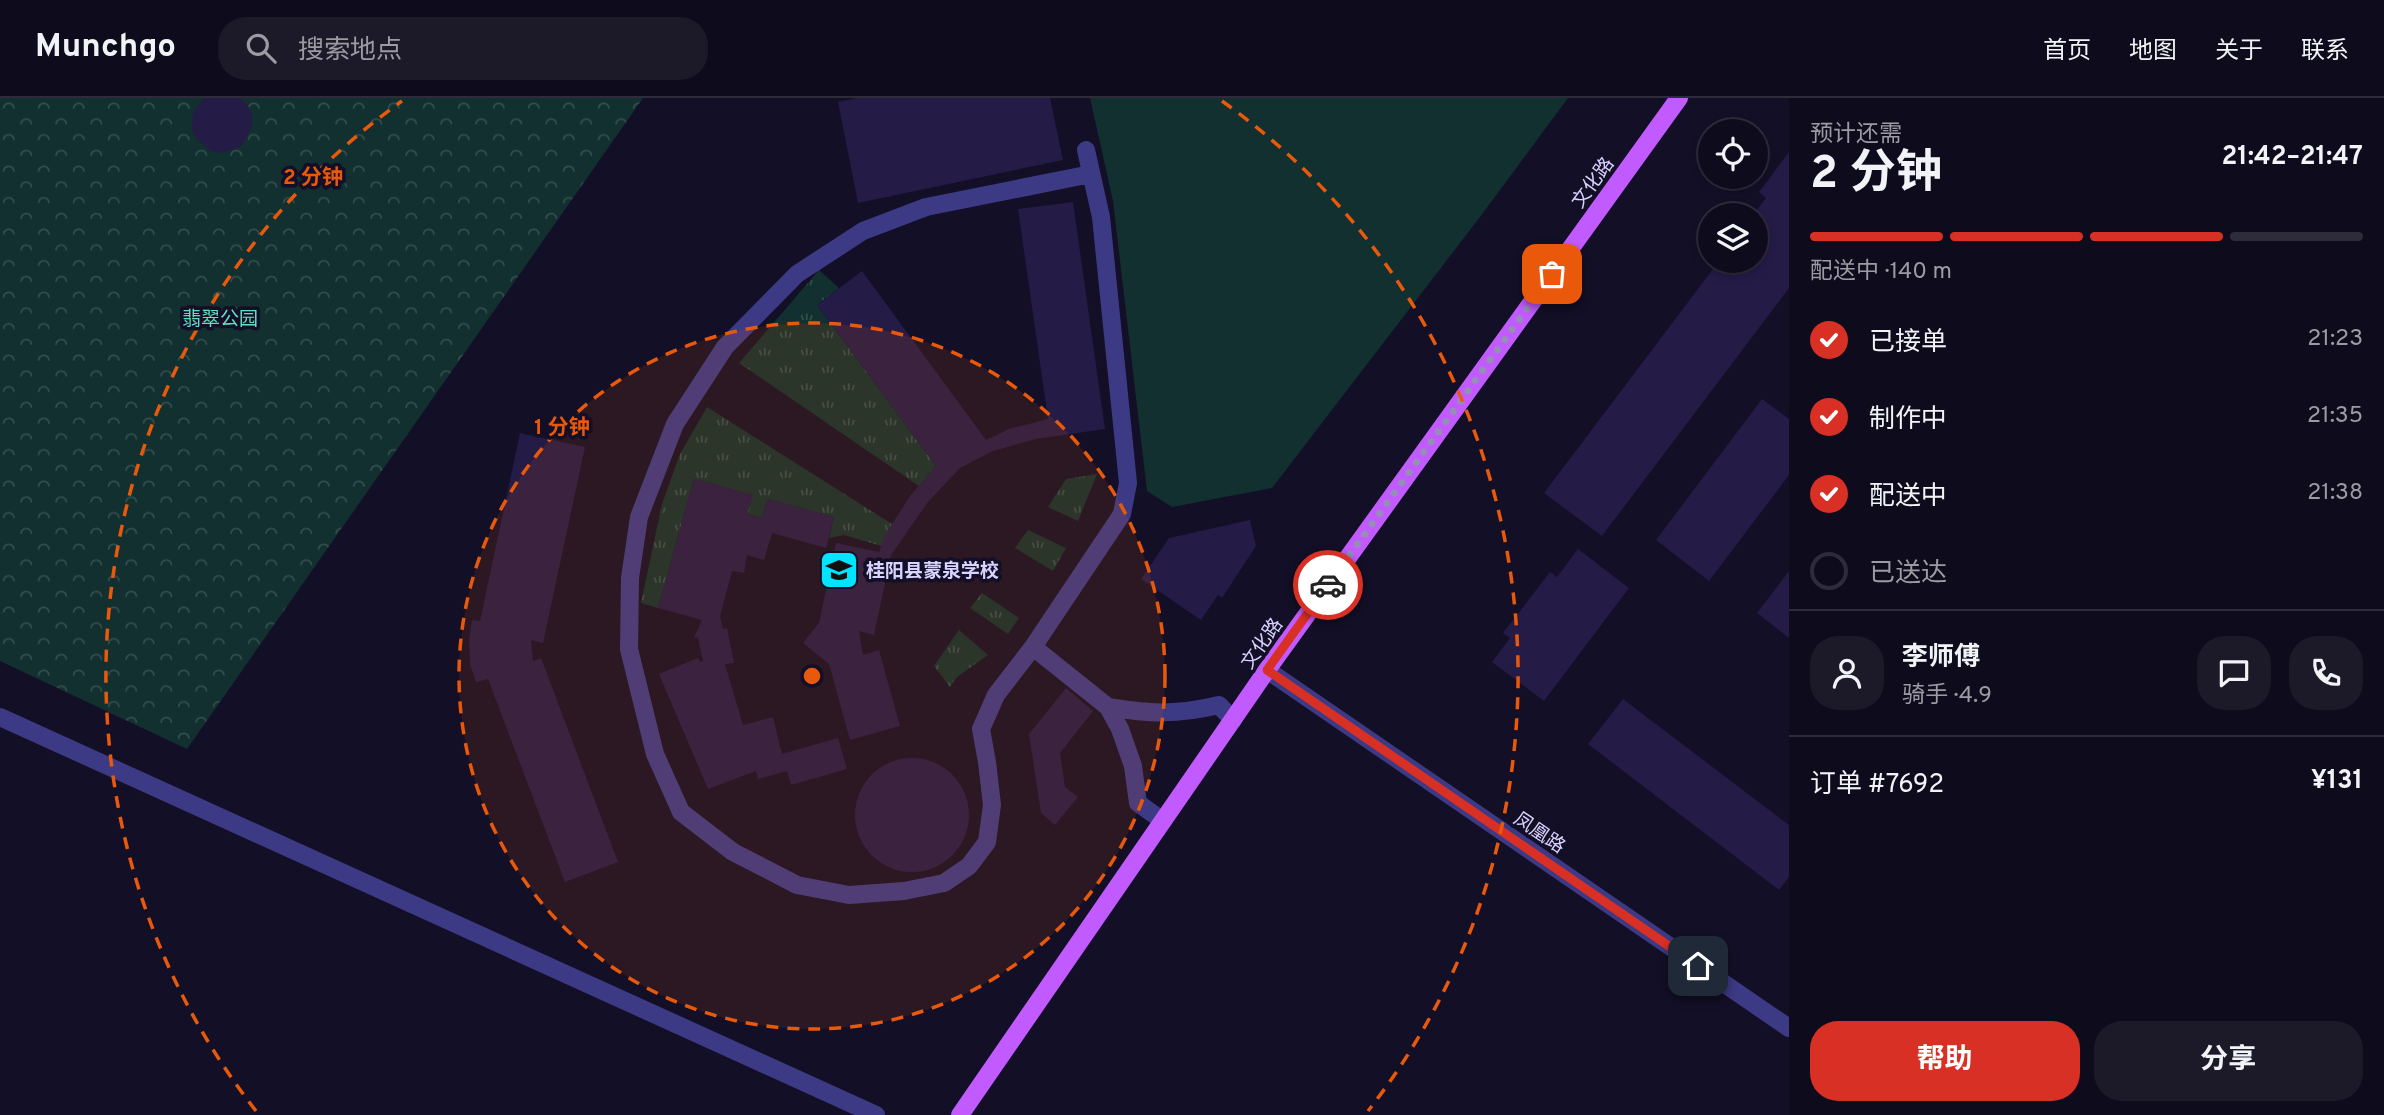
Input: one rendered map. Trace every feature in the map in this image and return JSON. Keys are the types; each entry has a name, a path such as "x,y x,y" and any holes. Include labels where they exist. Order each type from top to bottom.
{"main road":[{"name":"文化路","path":"960,1115 1267,670 1679,98"}],"street":[{"path":"1086,150 1101,217 1128,483 1122,514 1033,647 996,695 981,729 992,805 987,842 969,866 944,883 904,891 849,895 797,885 733,852 681,812 655,754 629,649 630,578 639,517 675,424 725,347 797,274 863,231 926,207 1091,174"},
{"path":"1033,647 1108,707 1120,729 1133,766 1139,803 1163,821"},
{"name":"凤凰路","path":"1267,670 1789,1028"},
{"path":"1108,707 1150,714 1192,711 1219,705 1233,720"},
{"path":"0,717 876,1115"}],"green space":[{"name":"翡翠公园","path":"0,98 643,98 187,749 0,661"},
{"path":"1090,98 1568,98 1272,488 1172,507 1147,491 1113,201"},
{"path":"819,270 839,288 817,305 936,466 919,486 739,363"},
{"path":"707,407 892,524 881,546 844,535 829,538 834,517 767,499 762,518 747,514 752,495 694,479 658,608 641,603 662,504 680,454"},
{"path":"1097,474 1078,521 1048,507 1066,479"},
{"path":"1028,530 1066,548 1053,571 1015,548"},
{"path":"982,593 1019,618 1008,634 970,608"},
{"path":"959,630 988,655 957,677 950,687 934,666"}],"building":[{"path":"204,98 240,98 249,107 252,126 243,144 236,149 218,153 196,138 192,120 194,111"},
{"path":"857,98 1050,98 1063,160 858,203 838,102"},
{"path":"1789,152 1789,288 1602,536 1544,493 1710,273 1768,273 1768,203 1762,203 1766,198 1759,192 1761,189 1768,189 1768,180"},
{"path":"1073,202 1105,429 1036,439 993,451 960,468 928,502 891,555 874,635 859,631 863,655 879,650 900,726 850,740 829,664 803,643 819,623 836,543 879,552 884,537 910,496 936,466 817,305 862,271 986,440 1009,429 1048,419 1018,209"},
{"path":"1762,399 1789,419 1789,475 1709,581 1656,540"},
{"path":"520,433 585,447 543,643 531,640 533,661 541,658 618,862 565,882 488,679 476,682 470,664 472,620 480,621"},
{"path":"694,479 753,495 747,514 762,518 767,499 834,517 826,548 772,533 764,560 747,555 744,573 732,571 720,616 723,629 727,628 734,663 725,664 743,725 773,717 782,754 838,738 847,769 791,785 787,771 758,779 756,771 708,789 659,674 698,658 700,662 703,661 698,638 694,637 702,620 658,608"},
{"path":"1250,520 1256,546 1222,598 1218,595 1201,620 1141,579 1169,538"},
{"path":"1578,549 1629,588 1544,701 1492,662 1510,638 1503,633 1550,572 1557,577"},
{"path":"1789,571 1789,638 1757,613"},
{"path":"1066,688 1093,711 1060,753 1065,787 1078,797 1055,825 1041,813 1029,734"},
{"path":"1623,699 1789,825 1789,877 1779,890 1588,744"},
{"path":"912,758 934,762 944,767 960,783 965,793 969,815 965,837 960,847 944,863 934,868 912,872 890,868 880,863 864,847 859,837 855,815 859,793 864,783 880,767 890,762"}],"way so far":[{"path":"1328,585 1552,274"}],"place":[{"name":"桂阳县蒙泉学校","path":"839,570"}],"route":[{"path":"1328,585 1267,670 1698,966"}]}
